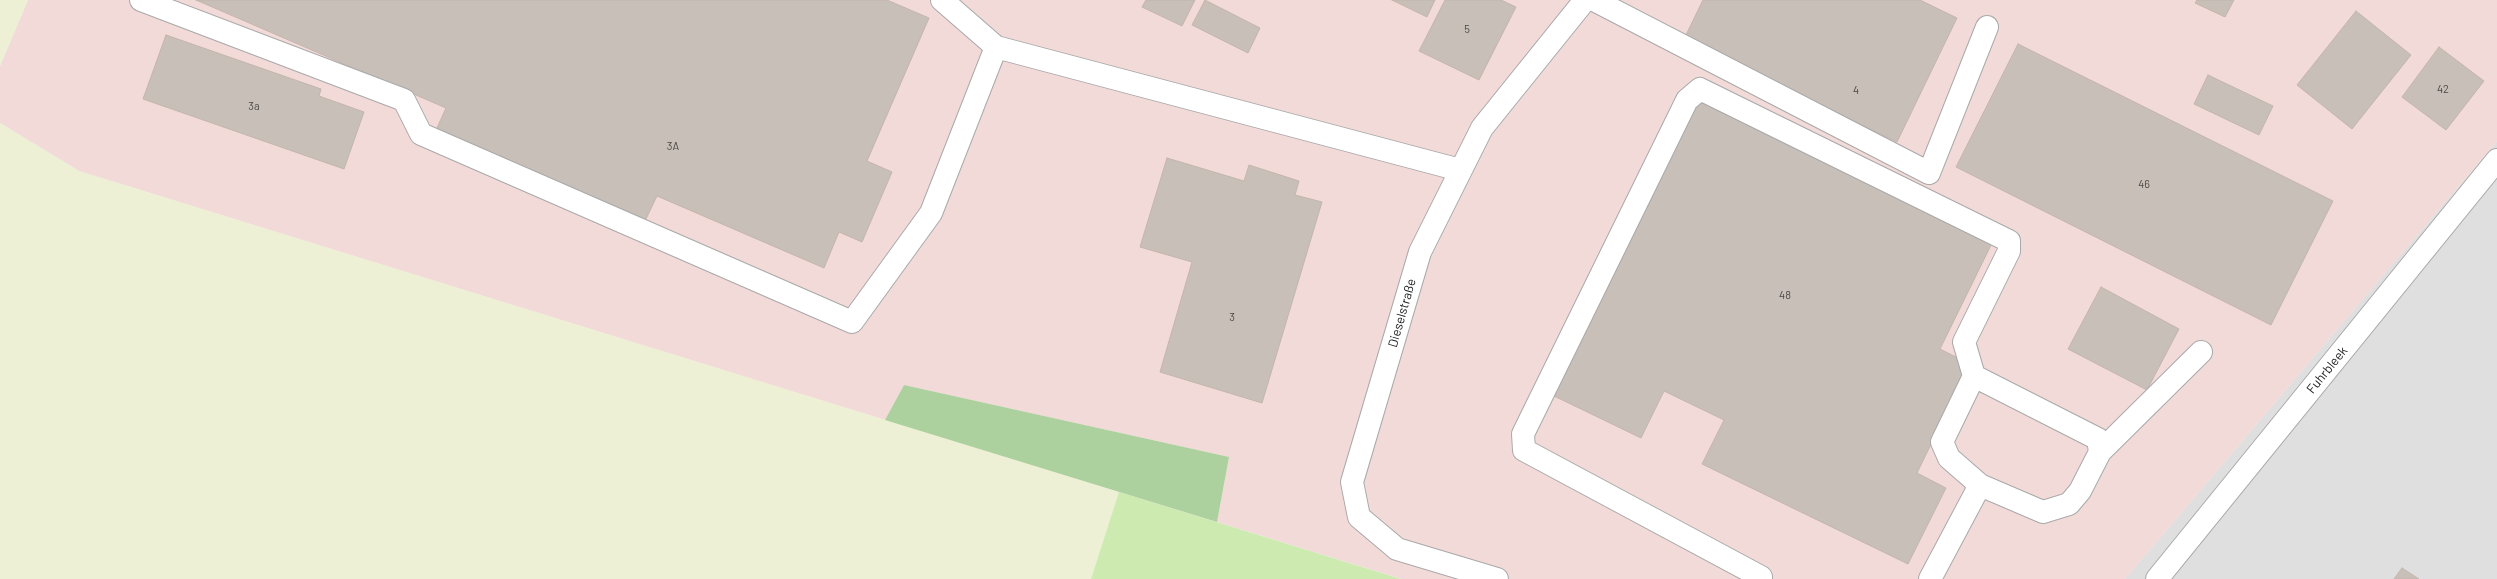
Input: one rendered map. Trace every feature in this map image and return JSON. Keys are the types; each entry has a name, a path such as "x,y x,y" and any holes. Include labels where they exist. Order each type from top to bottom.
{"street":[{"path":"141,0 404,100 421,134 852,322 931,213 996,47"},
{"path":"942,0 996,47 1460,170"},
{"name":"Dieselstraße","path":"1497,579 1397,549 1358,517 1352,482 1420,252 1482,128 1585,0"},
{"path":"1594,0 1929,173 1987,26"},
{"path":"1762,578 1524,450 1523,434 1687,100 1700,89 2009,241 2009,251 1964,342 1974,376 1942,442 1949,458 1980,485 2043,512 2069,504 2080,491 2100,452 2201,352"},
{"name":"Fuhrbleek","path":"2157,579 2497,160"},
{"path":"1974,376 2098,439 2100,452"},
{"path":"1930,579 1980,485"}],"shaded area":[{"path":"28,0 2497,0 2497,141 2125,579 1402,579 1217,522 1229,457 904,385 885,420 79,171 0,123 0,66"},
{"path":"2497,141 2497,579 2125,579"}],"green space":[{"path":"0,0 28,0 0,66"},
{"path":"0,123 79,171 1119,492 1091,579 0,579"},
{"path":"904,385 1229,457 1217,522 885,420"},
{"path":"1119,492 1401,579 1091,579"}],"building":[{"path":"196,0 887,0 929,18 867,161 892,172 862,242 839,232 824,268 657,196 645,221 436,130 446,108"},
{"path":"1146,0 1195,0 1182,26 1142,7"},
{"path":"1205,0 1260,28 1248,53 1192,25"},
{"path":"1392,0 1435,0 1427,17"},
{"path":"1445,0 1501,0 1516,7 1479,80 1419,51"},
{"path":"1703,0 1920,0 1957,18 1897,142 1684,39"},
{"path":"2197,0 2234,0 2225,17 2195,3"},
{"path":"2356,11 2411,55 2352,129 2297,85"},
{"path":"166,35 321,89 319,96 364,112 344,169 143,99"},
{"path":"2018,44 2333,201 2271,325 1956,167"},
{"path":"2439,47 2484,81 2446,130 2402,97"},
{"path":"2208,75 2273,106 2259,135 2194,104"},
{"path":"1699,98 1993,241 1940,349 1970,364 1917,473 1946,488 1908,564 1702,464 1724,420 1664,391 1641,438 1554,396"},
{"path":"1167,158 1244,181 1249,165 1299,181 1295,195 1322,202 1262,403 1160,372 1192,262 1140,247"},
{"path":"2101,287 2179,329 2147,390 2068,349"},
{"path":"2402,568 2419,579 2394,579"}]}
